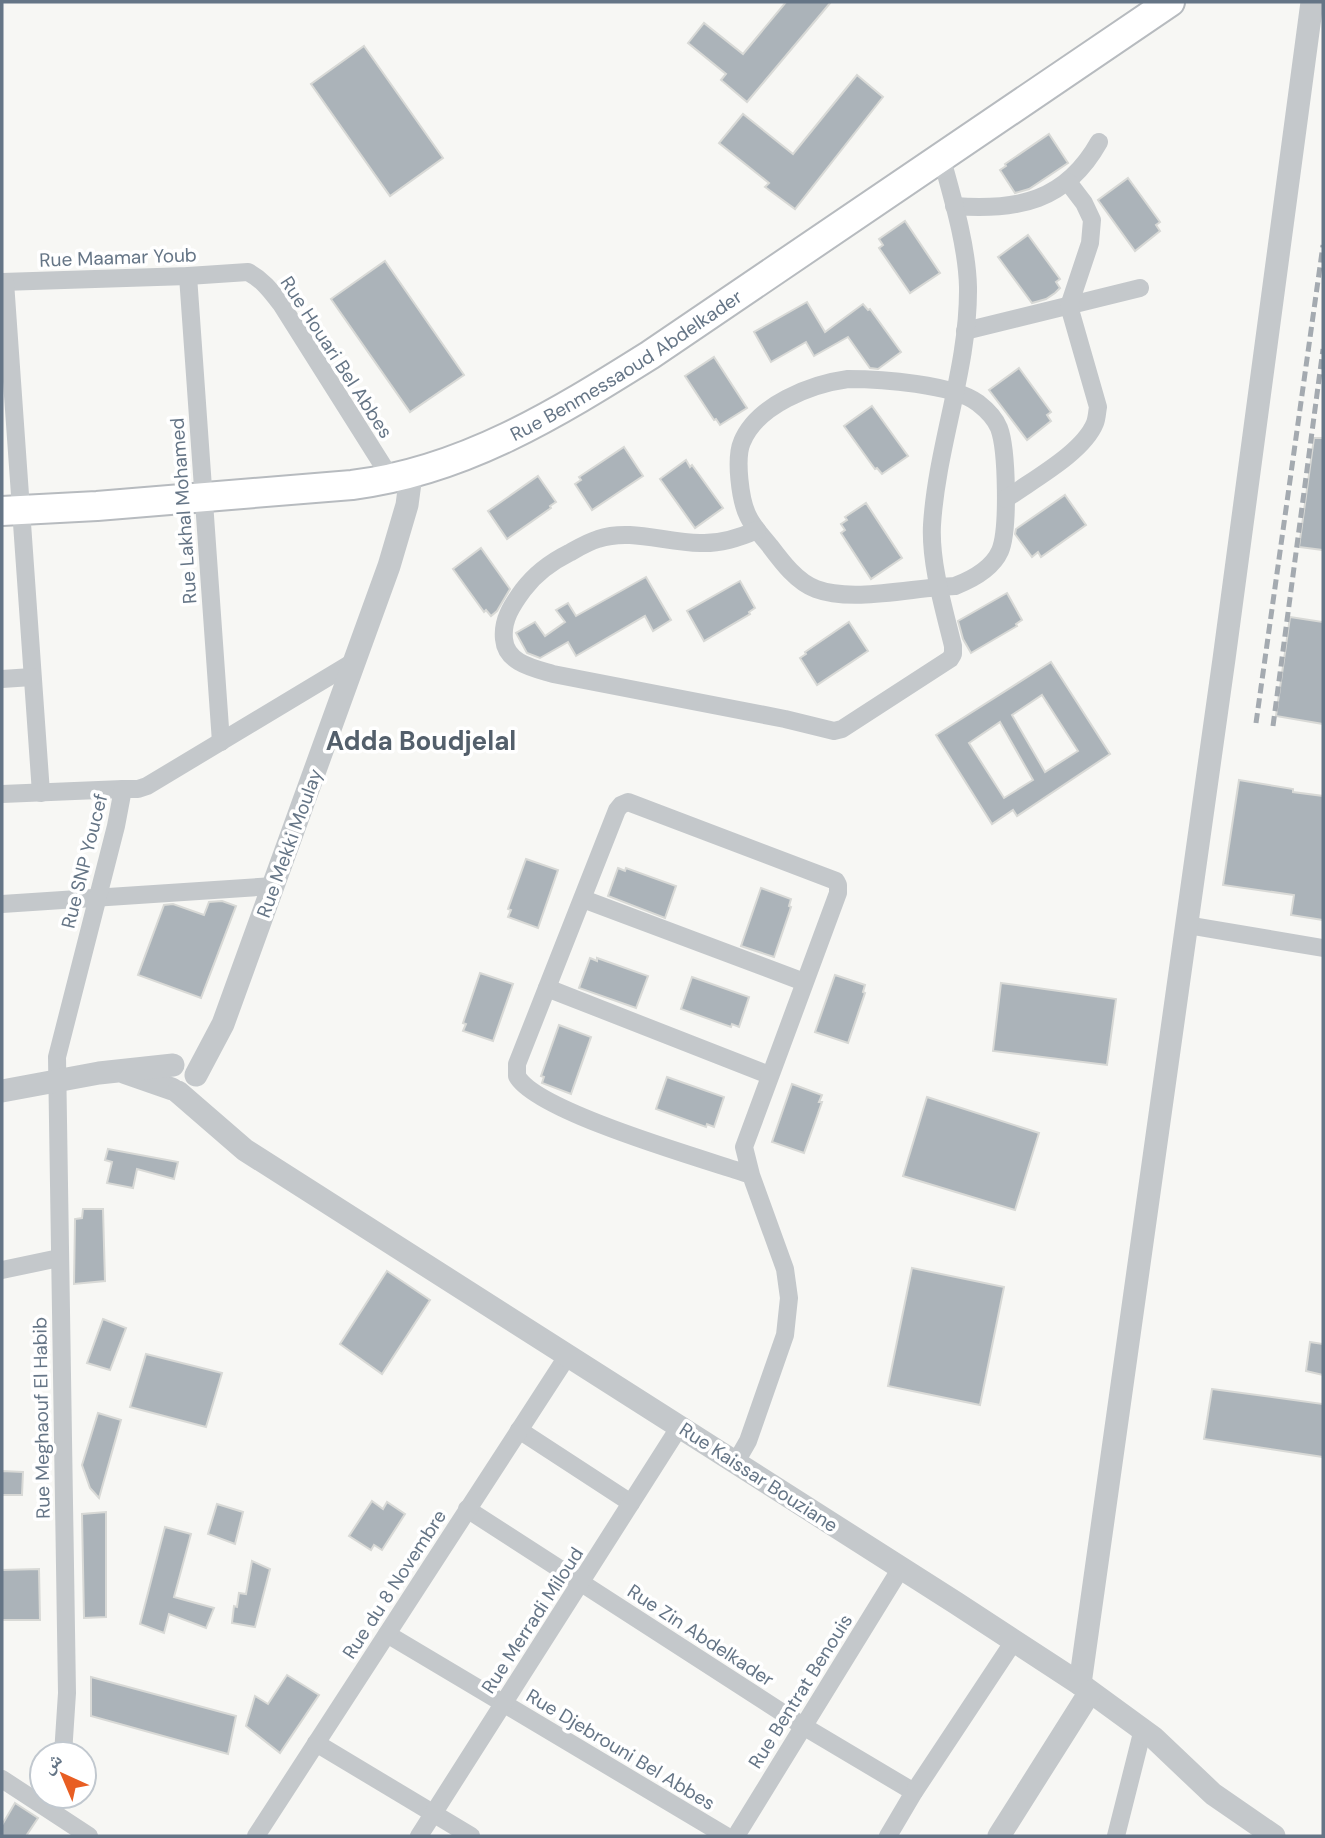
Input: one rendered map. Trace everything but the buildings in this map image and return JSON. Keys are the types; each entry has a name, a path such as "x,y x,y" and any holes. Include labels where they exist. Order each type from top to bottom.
{"main road":[{"name":"Rue Benmessaoud Abdelkader","path":"11,510 97,506 401,477 471,454 590,393 650,355 1170,2"}],"street":[{"path":"999,1836 1085,1688 1311,2"},
{"path":"954,206 1010,206 1042,197 1068,182 1086,164 1099,142"},
{"path":"757,530 727,540 699,544 629,535 606,537 588,543 543,569 526,586 506,620 506,647 516,660 525,666 553,674 839,731 945,664 952,656 953,646 940,586 932,528 936,488 965,331 968,284 954,206 941,156"},
{"path":"1006,499 1064,457 1084,439 1095,423 1098,407 1095,391 1069,306 1090,243 1092,220 1084,203 1068,182"},
{"name":"Rue Houari Bel Abbes","path":"236,273 248,272 256,276 274,295 401,477"},
{"name":"Rue Maamar Youb","path":"4,282 236,273"},
{"name":"Rue Lakhal Mohamed","path":"188,276 221,742"},
{"path":"4,282 11,510 32,677 41,793"},
{"path":"965,331 1140,288"},
{"path":"848,379 874,379 955,391 976,402 999,426 1006,499 1005,536 1000,552 988,567 971,580 955,586 848,594 817,590 803,582 783,563 745,510 738,455 742,440 752,427 779,403 808,387 848,379"},
{"name":"Rue Mekki Moulay","path":"182,1077 223,1024 274,886 405,515 401,477"},
{"name":"Rue SNP Youcef","path":"56,1081 58,1046 123,789 143,788 355,660"},
{"path":"2,679 32,677"},
{"path":"2,794 123,789"},
{"path":"736,1462 748,1441 785,1335 789,1298 785,1269 751,1175 744,1147 838,892 837,881 628,802 617,810 517,1064 516,1073 522,1083 586,1119 751,1175"},
{"path":"2,904 274,886"},
{"path":"583,898 804,982"},
{"path":"1187,925 1323,948"},
{"path":"547,988 769,1075"},
{"path":"2,1091 120,1070 182,1077"},
{"name":"Rue Kaissar Bouziane","path":"182,1077 229,1137 245,1150 680,1426 1085,1688 1143,1729 1213,1794 1274,1836"},
{"name":"Rue Meghaouf El Habib","path":"56,1081 67,1693 64,1740"},
{"path":"2,1270 59,1258"},
{"name":"Rue du 8 Novembre","path":"256,1836 568,1355"},
{"name":"Rue Merradi Miloud","path":"419,1836 680,1426"},
{"path":"519,1430 631,1503"},
{"name":"Rue Zin Abdelkader","path":"467,1510 803,1726 914,1792"},
{"name":"Rue Bentrat Benouis","path":"736,1836 901,1568"},
{"name":"Rue Djebrouni Bel Abbes","path":"387,1634 726,1836"},
{"path":"888,1836 1014,1641"},
{"path":"1115,1836 1143,1729"},
{"path":"316,1744 471,1836"},
{"path":"2,1779 28,1792"},
{"path":"59,1810 77,1833"}],"railway":[{"path":"1256,723 1323,245"},
{"path":"1273,726 1323,349"}],"district":[{"name":"Adda Boudjelal","path":"421,741"}]}
